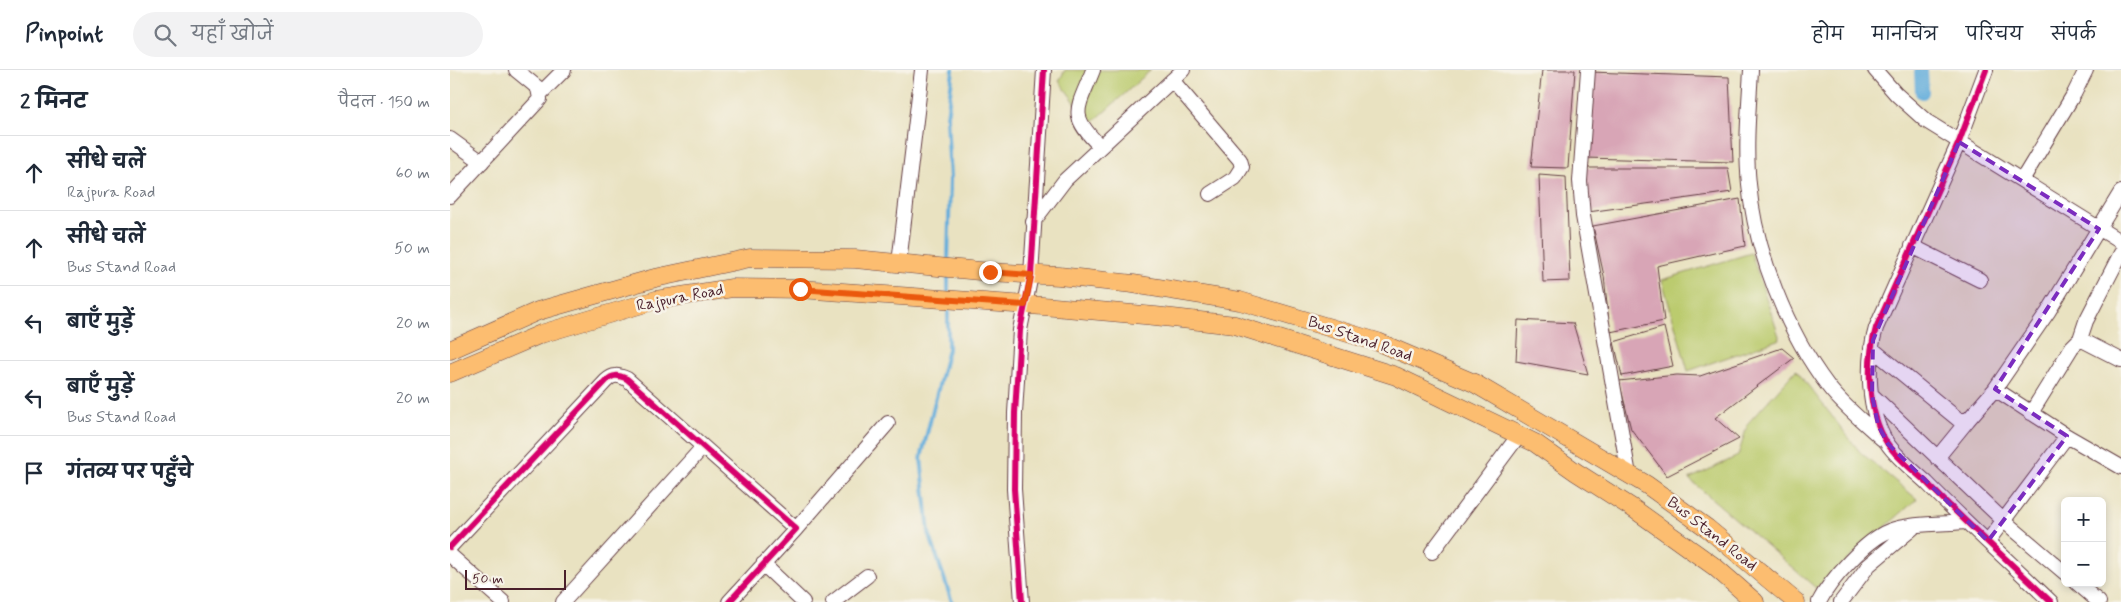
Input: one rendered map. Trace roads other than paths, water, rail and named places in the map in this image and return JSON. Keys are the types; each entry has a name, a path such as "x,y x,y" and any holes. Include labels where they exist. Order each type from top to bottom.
{"main road":[{"name":"Rajpura Road","path":"450,350 538,311 655,278 750,258 855,260"},
{"name":"Bus Stand Road","path":"855,260 920,264 1133,284 1240,301 1378,342 1474,383 1629,475 1707,528 1796,602"},
{"name":"Rajpura Road","path":"450,373 541,334 656,300 732,288 800,289 921,299"},
{"name":"Bus Stand Road","path":"921,299 1025,305 1236,325 1396,376 1535,443 1576,472 1634,508 1715,567 1755,602"}],"street":[{"path":"516,70 533,83 541,94"},
{"path":"450,196 537,104 541,94 564,70"},
{"path":"899,263 922,70"},
{"path":"1022,602 1014,489 1014,459 1020,330 1031,275 1044,70"},
{"path":"1093,70 1078,117 1081,126 1100,146"},
{"path":"1588,70 1580,181 1583,216 1629,475"},
{"path":"1751,70 1749,185 1758,238 1771,276 1797,334 1828,386 1838,398 2051,602"},
{"path":"1875,70 1914,111 1960,142 2121,242"},
{"path":"1888,444 1878,425 1872,395 1871,348 1876,328 1960,142 1986,70"},
{"path":"2022,180 2074,94 2086,70"},
{"path":"1033,223 1065,180 1178,75 1240,160 1242,167 1235,178 1210,194"},
{"path":"450,139 482,162"},
{"path":"1938,458 1995,389 2048,312 2121,192"},
{"path":"1912,246 1980,280"},
{"path":"2031,414 2072,347 2080,339 2086,321 2121,253"},
{"path":"2080,339 2121,360"},
{"path":"1871,348 1959,420 1968,420"},
{"path":"450,547 611,376 620,376 627,379 796,529"},
{"path":"1995,389 2031,414 2121,466"},
{"path":"1872,395 2004,522 2061,570"},
{"path":"729,602 796,529 888,423"},
{"path":"1432,552 1520,435"},
{"path":"1988,542 2067,436"},
{"path":"563,602 703,447"},
{"path":"1819,602 1831,583 1877,538 1889,531 1966,522"},
{"path":"1841,602 1869,565 1914,527"},
{"path":"450,555 503,602"},
{"path":"762,564 803,602"},
{"path":"833,602 867,576"},
{"path":"2082,587 2099,602"}],"waterway":[{"path":"948,262 950,179 947,117 953,70"},
{"path":"1921,70 1922,92"},
{"path":"948,272 948,295"},
{"path":"948,304 948,349 921,458 929,533 952,602"}]}
